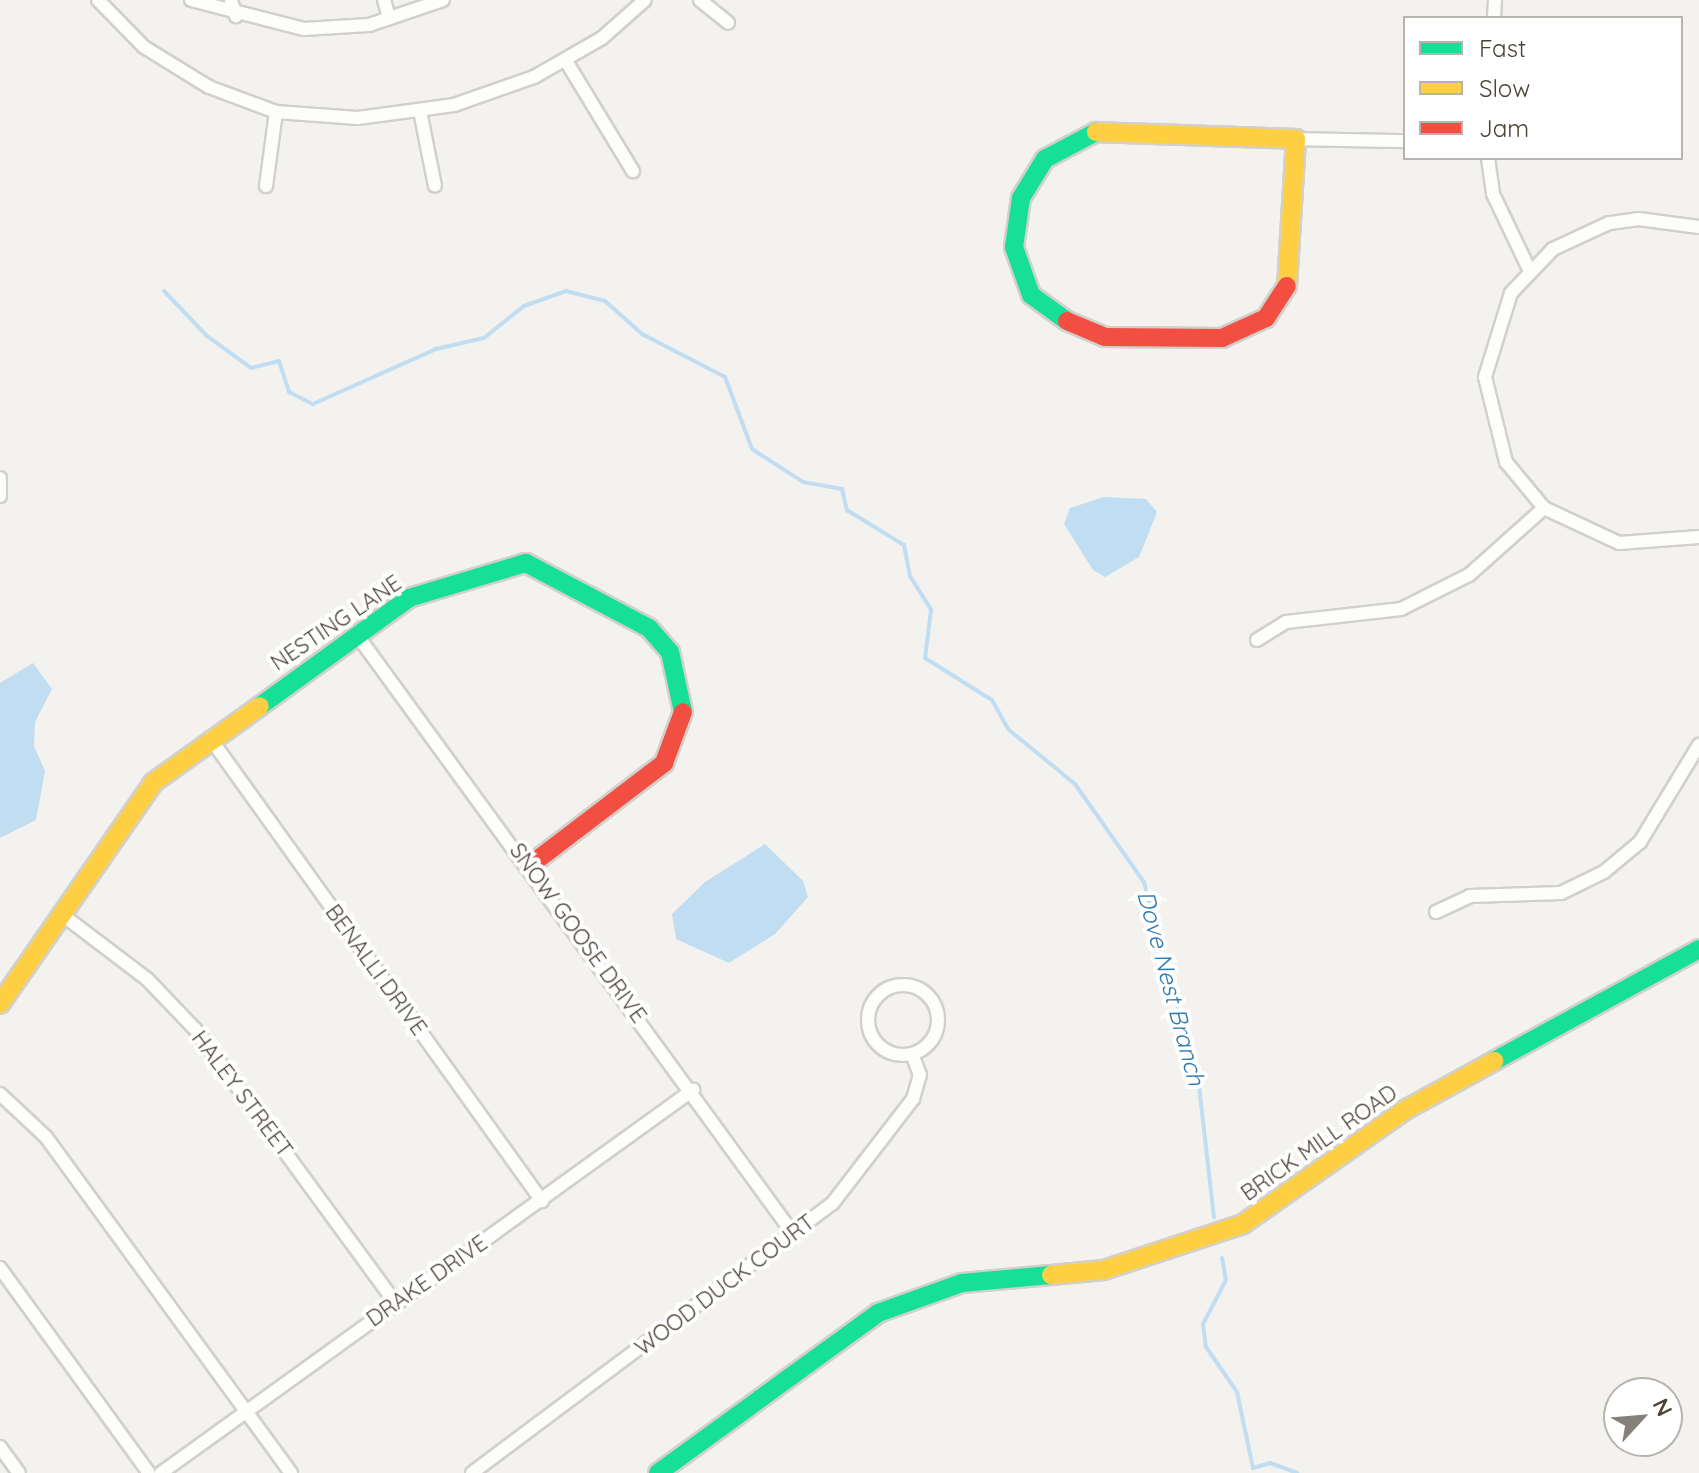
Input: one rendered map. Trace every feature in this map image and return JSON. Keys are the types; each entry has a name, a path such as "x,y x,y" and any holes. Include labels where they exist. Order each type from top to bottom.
{"street":[{"path":"98,0 175,68 276,112 358,118 420,111 495,92 566,61 645,0"},
{"path":"191,0 236,16 304,29 389,18 443,0"},
{"path":"231,0 236,16"},
{"path":"384,0 389,18"},
{"path":"700,0 728,23"},
{"path":"566,61 633,171"},
{"path":"420,111 435,186"},
{"path":"266,186 276,112"},
{"path":"1296,139 1292,267 1284,295 1248,332 1105,337 1076,328 1031,295 1014,247 1015,219 1031,179 1068,143 1132,131 1403,141"},
{"path":"1488,160 1493,194 1529,269"},
{"path":"1699,227 1639,219 1609,223 1566,241 1529,269 1493,333 1486,406 1506,462 1544,508 1619,543 1699,537"},
{"path":"0,478 0,496"},
{"path":"1257,640 1286,622 1401,609 1469,575 1544,508"},
{"name":"NESTING LANE","path":"0,1004 127,813 210,738 409,598 526,563 649,628 670,652 683,709 679,738 664,763 529,866"},
{"name":"SNOW GOOSE DRIVE","path":"357,635 693,1090 794,1235"},
{"name":"BENALLI DRIVE","path":"210,738 542,1201"},
{"path":"1436,912 1470,896 1561,893 1604,872 1640,842 1699,745"},
{"name":"HALEY STREET","path":"60,913 147,979 195,1029 395,1302"},
{"name":"BRICK MILL ROAD","path":"658,1473 878,1313 962,1283 1104,1270 1243,1224 1405,1110 1699,949"},
{"path":"899,984 922,990 938,1016 933,1040 912,1054 886,1051 868,1027 876,996 899,984"},
{"name":"WOOD DUCK COURT","path":"472,1473 832,1204 913,1099 920,1075 912,1054"},
{"name":"DRAKE DRIVE","path":"161,1473 693,1090"},
{"path":"0,1094 46,1137 291,1473"},
{"path":"0,1268 149,1473"},
{"path":"0,1447 19,1473"}],"water":[{"path":"1104,497 1146,499 1157,512 1139,557 1105,577 1093,570 1064,524 1070,508"},
{"path":"33,663 52,689 35,722 34,746 45,771 36,820 0,838 0,683"},
{"path":"765,844 803,881 808,897 775,934 729,963 676,939 672,914 705,882"}],"waterway":[{"name":"Dove Nest Branch","path":"164,291 207,336 251,368 279,361 289,392 313,404 436,349 484,338 524,306 566,291 605,301 642,334 725,377 752,449 803,482 842,489 847,510 904,545 910,576 931,610 925,658 992,700 1008,729 1075,784 1144,882 1199,1086 1214,1217"},
{"name":"Dove Nest Branch","path":"1222,1258 1226,1280 1203,1324 1206,1347 1237,1392 1253,1468 1270,1463 1297,1473"}],"traffic: fast":[{"path":"1067,321 1031,295 1014,247 1021,198 1045,159 1096,132"},
{"path":"260,706 409,598 526,563 649,628 670,652 683,712"},
{"path":"1494,1061 1699,949"},
{"path":"658,1473 878,1313 962,1283 1051,1275"}],"traffic: slow":[{"path":"1096,132 1296,139 1287,286"},
{"path":"0,1004 154,782 260,706"},
{"path":"1051,1275 1104,1270 1243,1224 1405,1110 1494,1061"}],"traffic: jam":[{"path":"1067,321 1105,337 1222,338 1266,318 1287,286"},
{"path":"529,866 664,763 683,712"}]}
